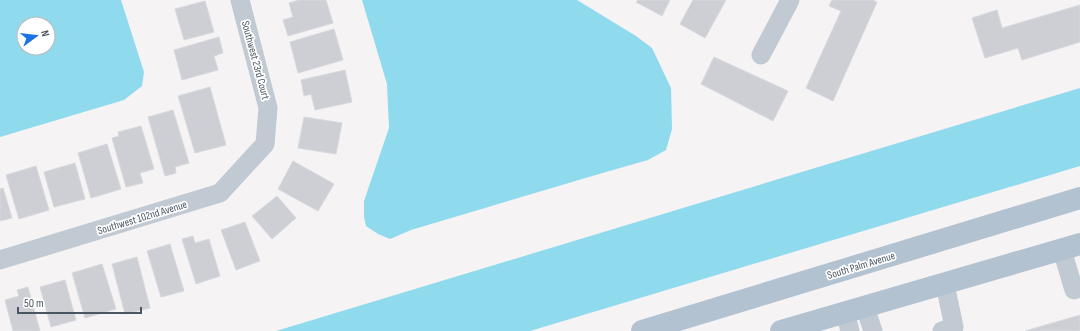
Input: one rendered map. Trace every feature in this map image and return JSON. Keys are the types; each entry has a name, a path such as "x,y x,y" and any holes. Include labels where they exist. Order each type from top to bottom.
{"main road":[{"name":"South Palm Avenue","path":"642,331 1080,198"},
{"path":"781,331 853,317 945,284 1071,247"}],"street":[{"name":"Southwest 23rd Court","path":"240,0 268,108 265,144"},
{"path":"761,55 790,0"},
{"name":"Southwest 102nd Avenue","path":"0,260 220,193 265,144"},
{"path":"1071,247 1074,290"},
{"path":"942,331 954,327 945,284"},
{"path":"853,317 873,331"}],"water":[{"path":"0,0 121,0 144,72 142,86 124,100 0,137"},
{"path":"362,0 577,0 636,36 652,48 671,88 672,129 666,150 648,160 411,230 390,239 378,234 366,226 364,217 364,201 389,128 387,84"},
{"path":"1080,88 1080,166 530,331 276,331"}],"building":[{"path":"299,0 326,0 333,23 288,36 283,20 293,17 289,3"},
{"path":"638,0 670,0 662,16 636,2"},
{"path":"693,0 726,0 705,38 680,24"},
{"path":"832,0 872,0 877,2 833,101 806,88 841,11 829,6"},
{"path":"205,1 214,32 184,40 175,9"},
{"path":"1080,5 1080,42 1022,60 1018,48 985,58 972,18 997,10 1002,28"},
{"path":"334,29 343,60 298,73 290,42"},
{"path":"219,37 223,53 214,56 218,70 182,80 174,50"},
{"path":"714,57 788,91 773,121 701,84"},
{"path":"345,70 352,102 315,110 311,94 304,96 301,80"},
{"path":"210,87 226,145 195,153 178,96"},
{"path":"173,110 189,163 175,167 176,173 165,176 148,117"},
{"path":"304,117 342,123 336,154 298,148"},
{"path":"141,126 154,169 140,173 143,183 126,187 112,138 119,136 118,132"},
{"path":"107,144 121,189 91,198 78,153"},
{"path":"293,161 334,184 318,211 278,189"},
{"path":"75,163 85,199 54,207 44,172"},
{"path":"36,166 49,210 19,219 6,175"},
{"path":"3,188 12,218 0,221 0,189"},
{"path":"277,196 296,218 272,239 252,216"},
{"path":"245,222 260,261 236,270 221,230"},
{"path":"193,236 195,243 209,239 220,276 196,284 182,239"},
{"path":"170,244 184,291 161,297 147,251"},
{"path":"137,257 150,308 125,314 112,264"},
{"path":"102,264 116,309 85,318 72,273"},
{"path":"65,280 76,320 51,327 40,287"},
{"path":"28,287 40,331 13,331 5,300 19,296 17,290"},
{"path":"1080,315 1080,331 1025,331"}]}
